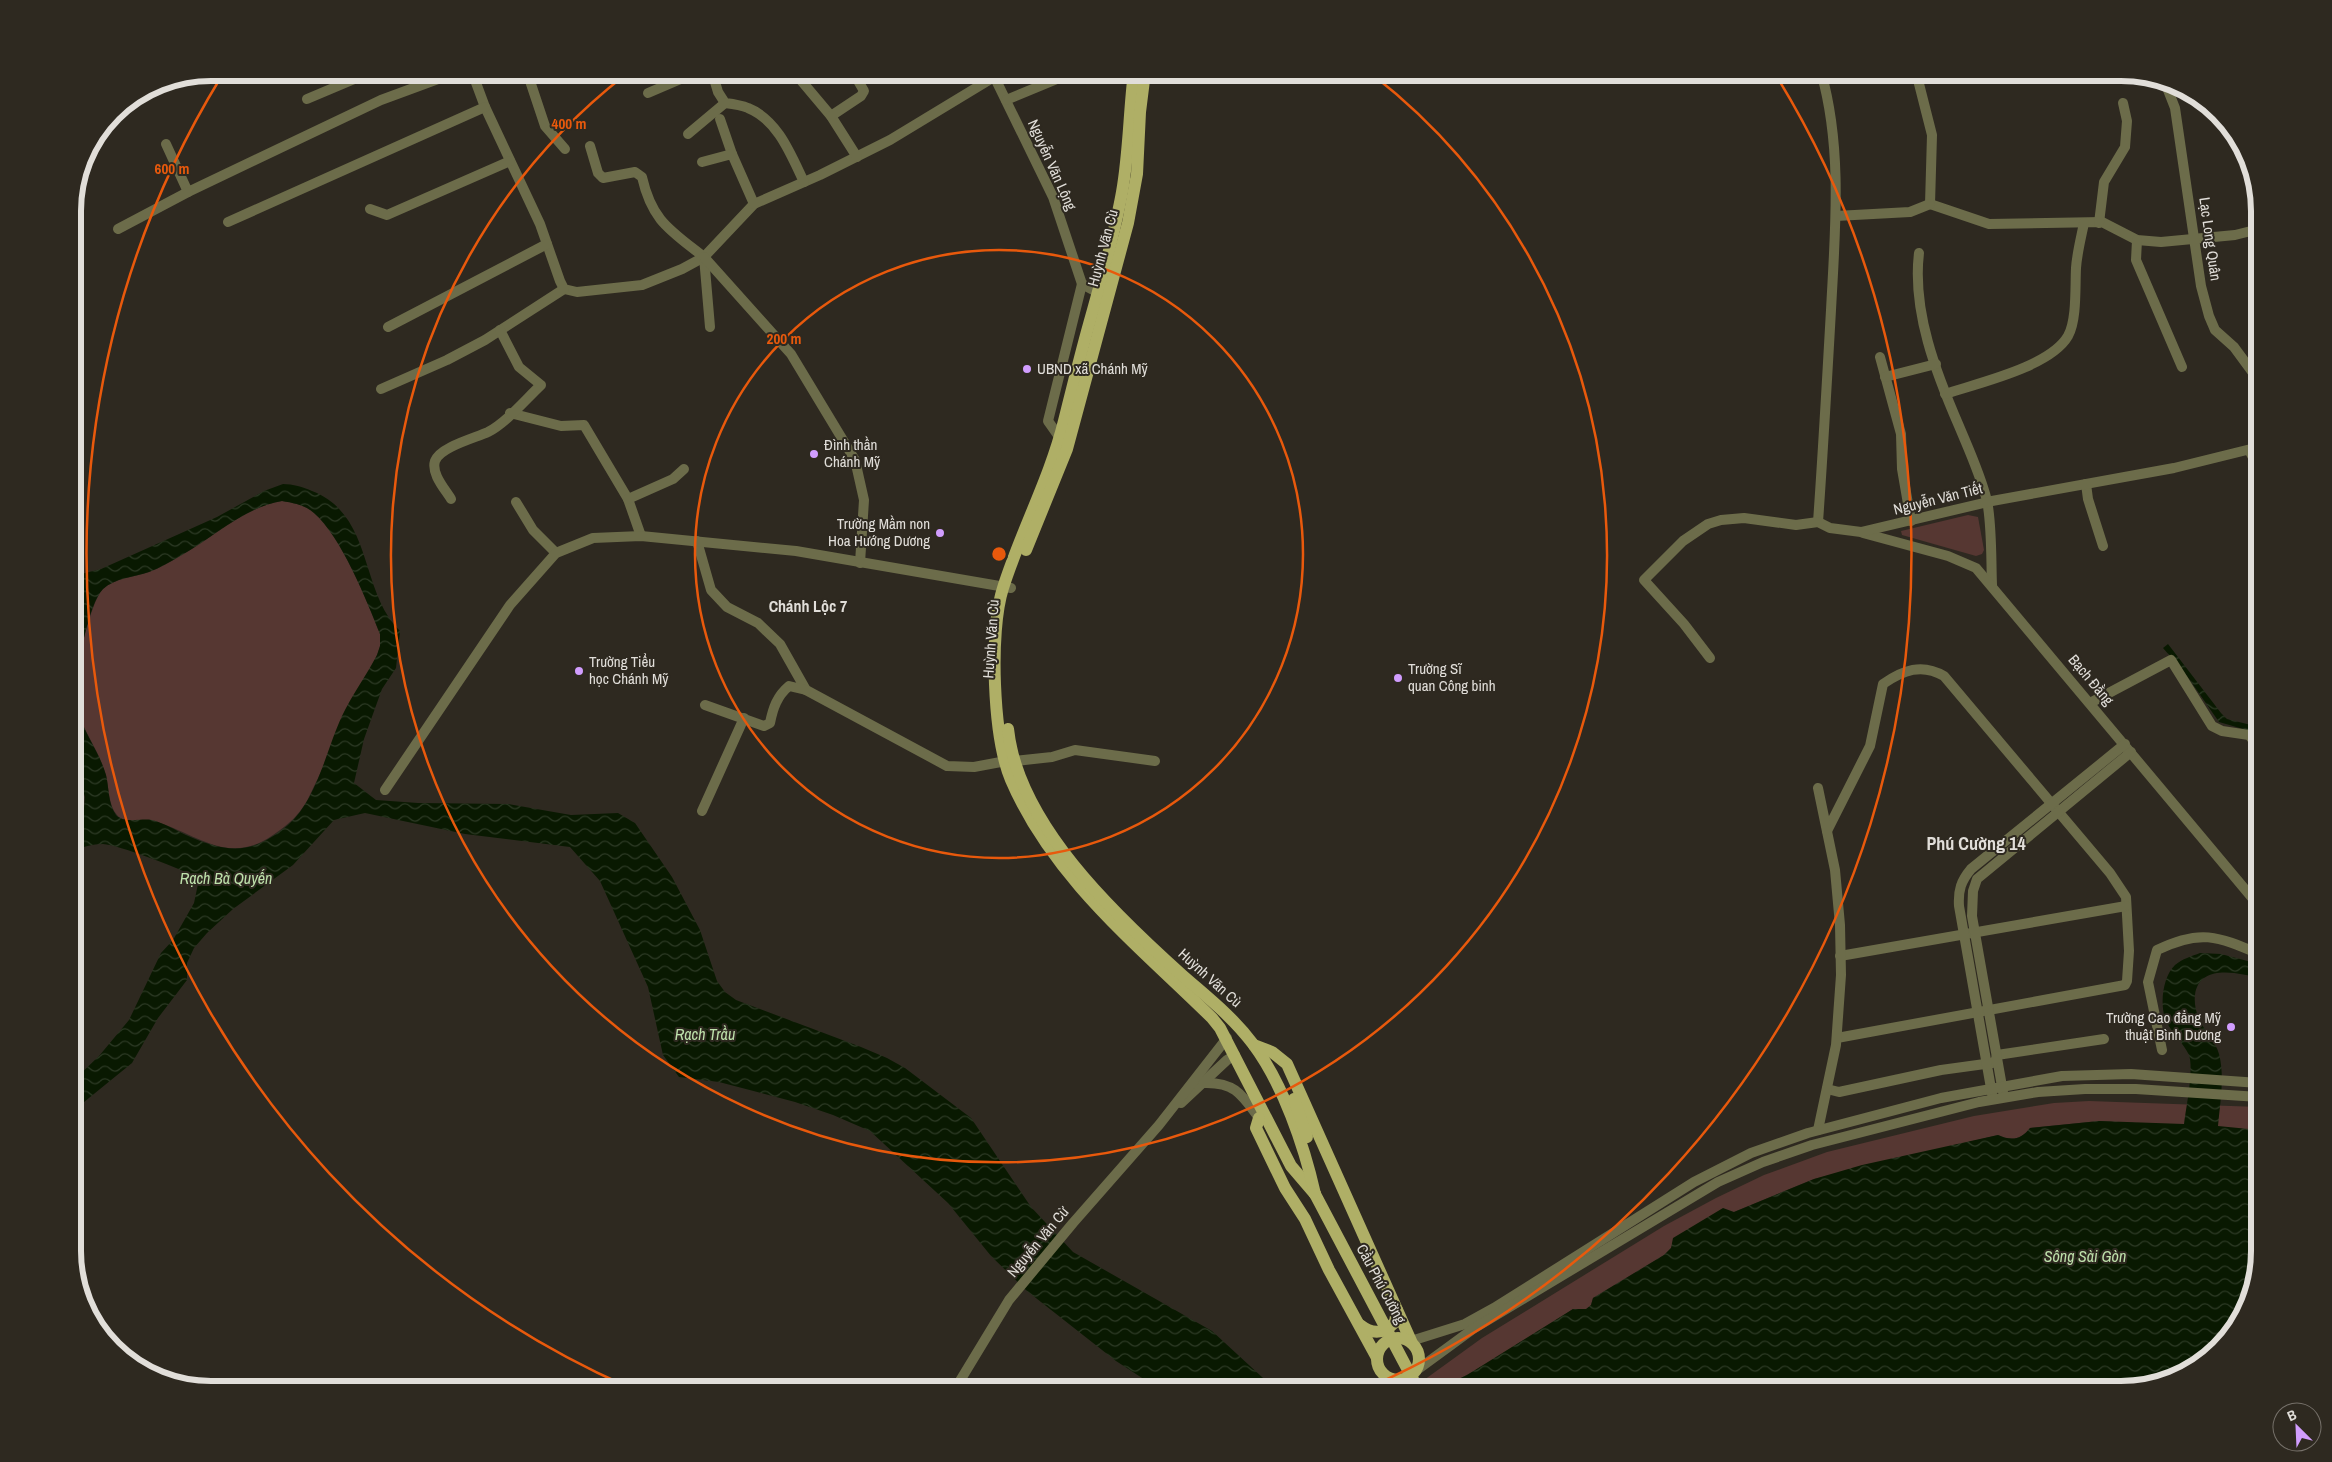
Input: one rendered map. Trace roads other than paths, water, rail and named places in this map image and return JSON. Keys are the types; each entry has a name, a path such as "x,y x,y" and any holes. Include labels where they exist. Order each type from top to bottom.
{"main road":[{"path":"1133,81 1125,179 1102,294 1063,444 1007,588 996,643 996,698 1010,761 1010,778 1031,819 1068,876 1212,1018 1227,1038 1291,1166 1315,1194"},
{"name":"Huỳnh Văn Cù","path":"1102,294 1134,194 1145,81"},
{"name":"Huỳnh Văn Cù","path":"1010,761 1037,812 1064,854 1091,888 1239,1026 1254,1045 1266,1065 1299,1135 1315,1194"},
{"path":"1227,1038 1239,1026"},
{"path":"1236,1055 1254,1045 1272,1052 1287,1064 1397,1310 1406,1339 1418,1350 1420,1356 1417,1370 1406,1379 1392,1379 1380,1371 1377,1358 1305,1219 1285,1188 1256,1128 1259,1118"},
{"path":"1272,1052 1292,1094 1306,1134 1312,1161 1315,1194"},
{"path":"1257,1100 1259,1118 1285,1172 1294,1181 1315,1194"},
{"name":"Cầu Phú Cường","path":"1315,1194 1413,1381"},
{"path":"1358,1323 1372,1332 1380,1332 1395,1322 1397,1310"},
{"path":"1377,1358 1378,1350 1387,1340 1406,1339"}],"street":[{"path":"307,99 350,81"},
{"path":"118,229 188,192 381,100 433,81"},
{"path":"475,81 485,107 540,224 564,289"},
{"path":"530,81 545,126 565,149"},
{"path":"648,93 676,81"},
{"path":"715,81 718,92 725,103 748,108 766,118 783,140 804,182"},
{"path":"802,81 831,116 857,156"},
{"path":"831,116 861,96 864,91 858,81"},
{"path":"381,390 447,360 500,330 564,289 578,292 642,285 682,269 704,256 754,204 890,140 983,81"},
{"name":"Nguyễn Văn Lộng","path":"996,81 1054,197 1082,284"},
{"path":"1006,100 1052,81"},
{"path":"1818,522 1836,216 1833,147 1827,94 1823,81"},
{"path":"1918,81 1932,135 1930,204"},
{"name":"Lạc Long Quân","path":"2168,90 2175,108 2201,286 2214,330 2234,347 2250,369"},
{"path":"688,134 725,103"},
{"path":"2099,222 2104,182 2125,146 2127,120 2123,103"},
{"path":"228,222 438,130 485,107"},
{"path":"720,119 732,154 754,204"},
{"path":"166,144 188,192"},
{"path":"590,146 598,173 603,178 635,172 642,177 646,194 660,222 704,256 791,354 855,460 864,500 860,562"},
{"path":"702,162 732,154"},
{"path":"370,210 387,215 510,161"},
{"path":"1836,216 1910,212 1930,204 1989,224 2099,222 2126,233 2137,240 2161,242 2195,237 2235,235 2250,231"},
{"path":"1945,394 2025,368 2050,355 2068,336 2074,314 2076,266 2084,223"},
{"path":"2137,240 2136,260 2182,366"},
{"path":"388,327 547,244"},
{"path":"1919,253 1916,275 1926,333 1945,394 1974,463 1987,502 1992,586"},
{"path":"704,256 710,327"},
{"path":"1082,284 1102,294"},
{"name":"Huỳnh Văn Cù","path":"1063,444 1048,421 1082,284"},
{"path":"452,499 434,470 436,460 445,450 490,430 540,385 519,367 500,330"},
{"path":"1880,357 1900,434 1902,469 1911,521"},
{"path":"1885,377 1936,364"},
{"path":"510,413 560,426 584,425 628,499 641,536"},
{"name":"Nguyễn Văn Tiết","path":"1710,658 1684,624 1644,580 1683,541 1708,524 1733,518 1796,525 1818,522 1830,528 1861,532 1987,502 2174,468 2250,449"},
{"path":"628,499 673,479 684,469"},
{"path":"2086,484 2088,499 2103,546"},
{"path":"516,502 533,530 556,553"},
{"name":"Bạch Đằng","path":"1861,532 1962,561 1976,568 2251,896"},
{"path":"386,790 510,605 556,553 593,538 641,536 796,551 1007,588"},
{"path":"697,541 711,590 727,607 758,622 780,644 806,690"},
{"path":"2090,703 2171,660 2212,726 2222,731 2249,735 2251,737"},
{"path":"1827,831 1870,746 1883,684 1892,678 1918,668 1932,669 1944,676 2110,872 2126,898 2129,951 2127,981 2125,985 1837,1038"},
{"path":"705,705 764,726 770,723 773,705 784,690 789,686 806,690 947,766 974,767 1052,757 1075,750 1155,761"},
{"path":"702,811 744,718"},
{"path":"1993,1100 1959,906 1958,894 1962,881 1971,869 2055,807 2128,748"},
{"path":"1818,788 1835,870 1840,956 1837,1038 1818,1130"},
{"path":"2004,1098 1972,916 1973,891 1977,879 2055,807"},
{"path":"1840,956 2126,906"},
{"path":"2162,1050 2148,982 2157,950 2179,939 2204,936 2230,942 2251,951"},
{"name":"Nguyễn Văn Cừ","path":"960,1381 1009,1300 1073,1223 1159,1125 1227,1038"},
{"path":"1997,1055 2104,1039"},
{"name":"Nguyễn Văn Cừ","path":"1159,1125 1227,1060 1236,1055"},
{"path":"1827,1089 1839,1092 1940,1070 1994,1062 1997,1055"},
{"path":"1406,1339 1465,1324 1494,1308 1678,1191 1751,1153 1818,1130 1941,1098 1991,1087 2062,1076 2113,1074 2251,1083"},
{"path":"1204,1083 1220,1082 1228,1086 1245,1100 1259,1118"},
{"path":"1417,1370 1473,1330 1718,1182 1763,1162 1812,1145 1869,1129 1993,1100 2038,1092 2085,1089 2136,1089 2251,1096"},
{"path":"1678,1191 1684,1202"}],"water":[{"name":"Rạch Trầu","path":"283,484 302,487 332,502 346,517 356,535 378,596 387,614 400,631 396,668 382,689 364,739 354,783 376,800 418,803 508,804 571,815 618,813 635,823 672,877 700,930 717,981 725,992 736,1000 861,1047 905,1068 971,1118 1031,1207 1073,1252 1212,1331 1266,1381 1147,1381 1116,1361 1027,1291 991,1256 948,1203 870,1131 833,1115 795,1102 719,1082 679,1077 663,1055 648,987 600,881 570,847 465,834 365,813 334,820 293,865 233,909 207,933 194,948 187,963 187,980 158,1018 132,1063 82,1104 82,1072 99,1056 129,1020 161,953 173,940 194,903 198,884 192,875 184,871 121,848 103,844 82,848 82,811 85,797 82,788 82,723 103,767 111,806 119,818 152,820 201,841 227,848 250,847 275,835 298,815 314,788 342,716 377,655 380,646 380,634 368,604 334,537 311,510 282,501 255,509 194,548 149,572 108,585 103,589 93,608 82,647 82,574 101,569 217,517 264,491"},
{"path":"2168,644 2227,719 2250,725 2251,731 2219,722 2187,676 2163,648"},
{"name":"Sông Sài Gòn","path":"2200,953 2221,954 2251,962 2251,976 2231,973 2212,974 2204,978 2198,985 2195,995 2199,1018 2215,1045 2221,1063 2222,1090 2218,1126 2251,1129 2251,1251 2250,1268 2246,1284 2241,1301 2233,1316 2213,1343 2186,1363 2171,1371 2154,1376 2138,1380 2121,1381 1455,1381 1573,1309 1586,1309 1591,1305 1593,1298 1664,1255 1671,1248 1673,1238 1723,1208 1734,1212 1814,1179 1862,1165 1998,1135 2011,1139 2023,1135 2030,1128 2099,1121 2184,1124 2191,1070 2189,1055 2167,1023 2163,1009 2163,993 2171,970 2184,959"}],"place":[{"name":"UBND xã Chánh Mỹ","path":"1027,369"},
{"name":"Đình thần Chánh Mỹ","path":"814,454"},
{"name":"Trường Mầm non Hoa Hướng Dương","path":"940,533"},
{"name":"Trường Tiểu học Chánh Mỹ","path":"579,671"},
{"name":"Trường Sĩ quan Công binh","path":"1398,678"},
{"name":"Trường Cao đẳng Mỹ thuật Bình Dương","path":"2231,1027"}],"district":[{"name":"Chánh Lộc 7","path":"808,606"},
{"name":"Phú Cường 14","path":"1976,844"}],"water label":[{"name":"Rạch Bà Quyến","path":"226,878"}]}
